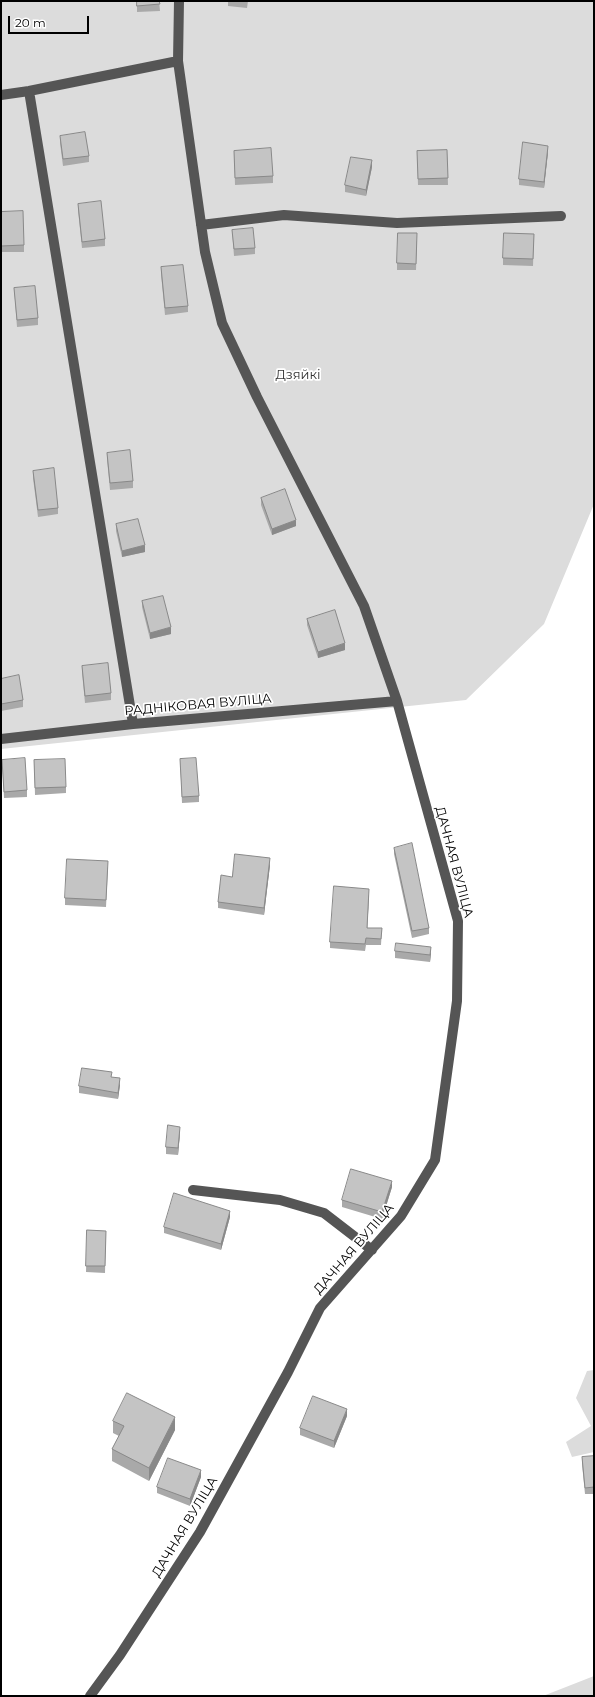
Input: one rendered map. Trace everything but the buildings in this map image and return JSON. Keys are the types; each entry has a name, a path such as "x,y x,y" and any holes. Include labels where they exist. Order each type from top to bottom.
{"street":[{"name":"ДАЧНАЯ ВУЛІЦА","path":"90,1696 120,1655 200,1532 288,1372 320,1308 402,1216 435,1160 457,1001 458,921 397,701 364,606 257,397 222,322 205,252 178,61 179,1"},
{"path":"1,95 29,92 178,61"},
{"path":"29,92 133,724"},
{"path":"201,225 284,215 397,222 561,216"},
{"name":"РАДНІКОВАЯ ВУЛІЦА","path":"1,739 133,724 397,701"},
{"path":"193,1190 280,1200 324,1214 372,1250"}],"green space":[{"name":"Дзяйкі","path":"1,1 594,1 594,504 544,624 466,700 1,749"},
{"path":"594,1370 594,1452 572,1457 566,1442 591,1426 576,1398 587,1371"},
{"path":"594,1676 594,1696 543,1696"}]}
